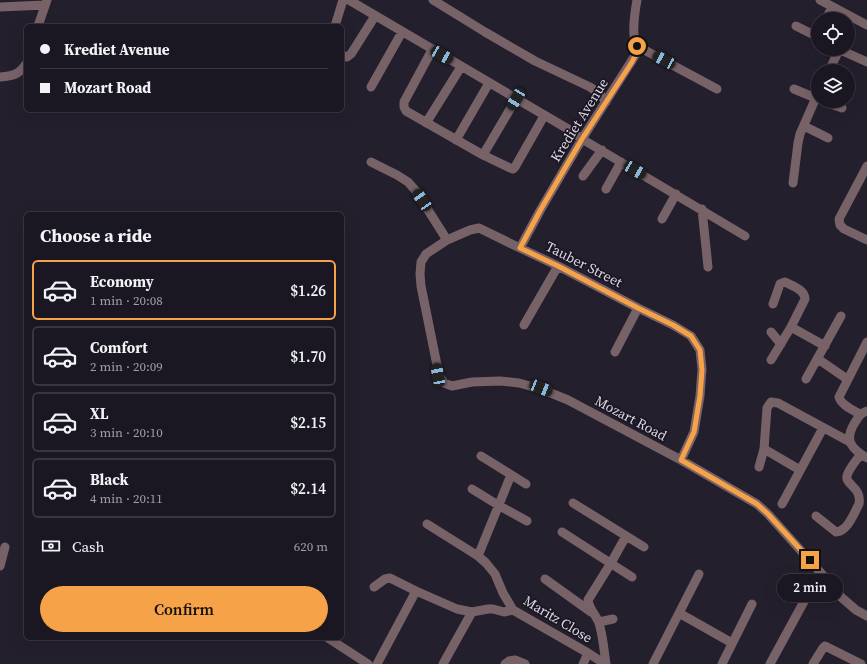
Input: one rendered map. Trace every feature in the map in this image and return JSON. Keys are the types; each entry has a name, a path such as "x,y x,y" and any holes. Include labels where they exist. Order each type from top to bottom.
{"street":[{"path":"336,24 344,0"},
{"path":"349,0 568,129 582,139 702,209 745,236"},
{"path":"433,0 535,61 590,87 600,94 606,102"},
{"name":"Krediet Avenue","path":"520,248 582,139 636,54 637,46 634,36 634,18 637,0"},
{"path":"820,0 867,25"},
{"path":"0,7 46,2 39,24"},
{"path":"830,12 832,7"},
{"path":"344,56 347,57 351,54 375,16"},
{"path":"796,26 811,33"},
{"path":"371,87 402,32"},
{"path":"637,46 717,88"},
{"path":"432,50 404,102 406,112 482,155 513,169 544,116"},
{"path":"854,56 867,62"},
{"path":"0,77 14,75 24,67"},
{"path":"426,123 461,67"},
{"path":"456,140 489,83"},
{"path":"794,89 811,95"},
{"path":"482,155 516,99"},
{"path":"793,183 800,134 814,108"},
{"path":"804,126 828,138"},
{"path":"583,176 602,150"},
{"path":"371,162 408,182 419,195 448,240"},
{"path":"606,189 621,162"},
{"path":"867,166 839,219 840,225 844,229 867,240"},
{"path":"662,219 676,194"},
{"path":"702,209 708,267"},
{"name":"Tauber Street","path":"446,384 438,375 421,286 421,262 426,254 448,240 470,230 479,228 558,266 673,325 691,336 700,350 702,370 700,396 694,432 681,460"},
{"path":"524,324 558,266"},
{"path":"771,360 791,327 805,299 805,295 803,292 783,282 780,284 773,304"},
{"path":"615,352 638,308"},
{"path":"806,379 841,316"},
{"path":"791,327 825,346"},
{"path":"771,332 781,344"},
{"path":"816,516 836,532 841,532 846,527 859,504 860,497 858,492 848,482 847,475 864,456 852,447 850,442 850,432 863,412 840,401 839,397 867,342"},
{"path":"818,359 847,379"},
{"name":"Mozart Road","path":"446,384 452,386 472,382 500,381 519,383 541,388 568,400 681,460 757,504 768,514 820,572 840,597 856,610 867,616"},
{"path":"759,467 764,449 767,408 771,402 778,403 850,442"},
{"path":"782,504 823,428"},
{"path":"764,449 800,470"},
{"path":"481,456 526,484"},
{"path":"478,556 511,475"},
{"path":"472,488 498,506 527,522"},
{"path":"573,503 644,547"},
{"name":"Maritz Close","path":"427,524 478,556 486,563 495,574 513,610 606,664"},
{"path":"562,532 632,578"},
{"path":"606,664 599,622 588,603 588,600 626,536"},
{"path":"0,566 5,547"},
{"path":"770,664 820,572"},
{"path":"653,664 699,574"},
{"path":"374,587 385,579 390,578 457,609 472,612 488,608 504,612 513,610"},
{"path":"545,579 593,612"},
{"path":"377,664 416,591"},
{"path":"722,664 752,604"},
{"path":"443,664 472,612"},
{"path":"679,613 732,643"},
{"path":"599,622 613,619"},
{"path":"331,640 368,664"},
{"path":"813,664 823,648 826,646 861,664"},
{"path":"583,664 588,653"},
{"path":"505,664 509,661 515,660 525,664"}],"route":[{"path":"637,46 636,54 632,62 582,139 520,248 673,325 691,336 700,350 702,370 700,396 694,432 681,460 757,504 810,560"}]}
